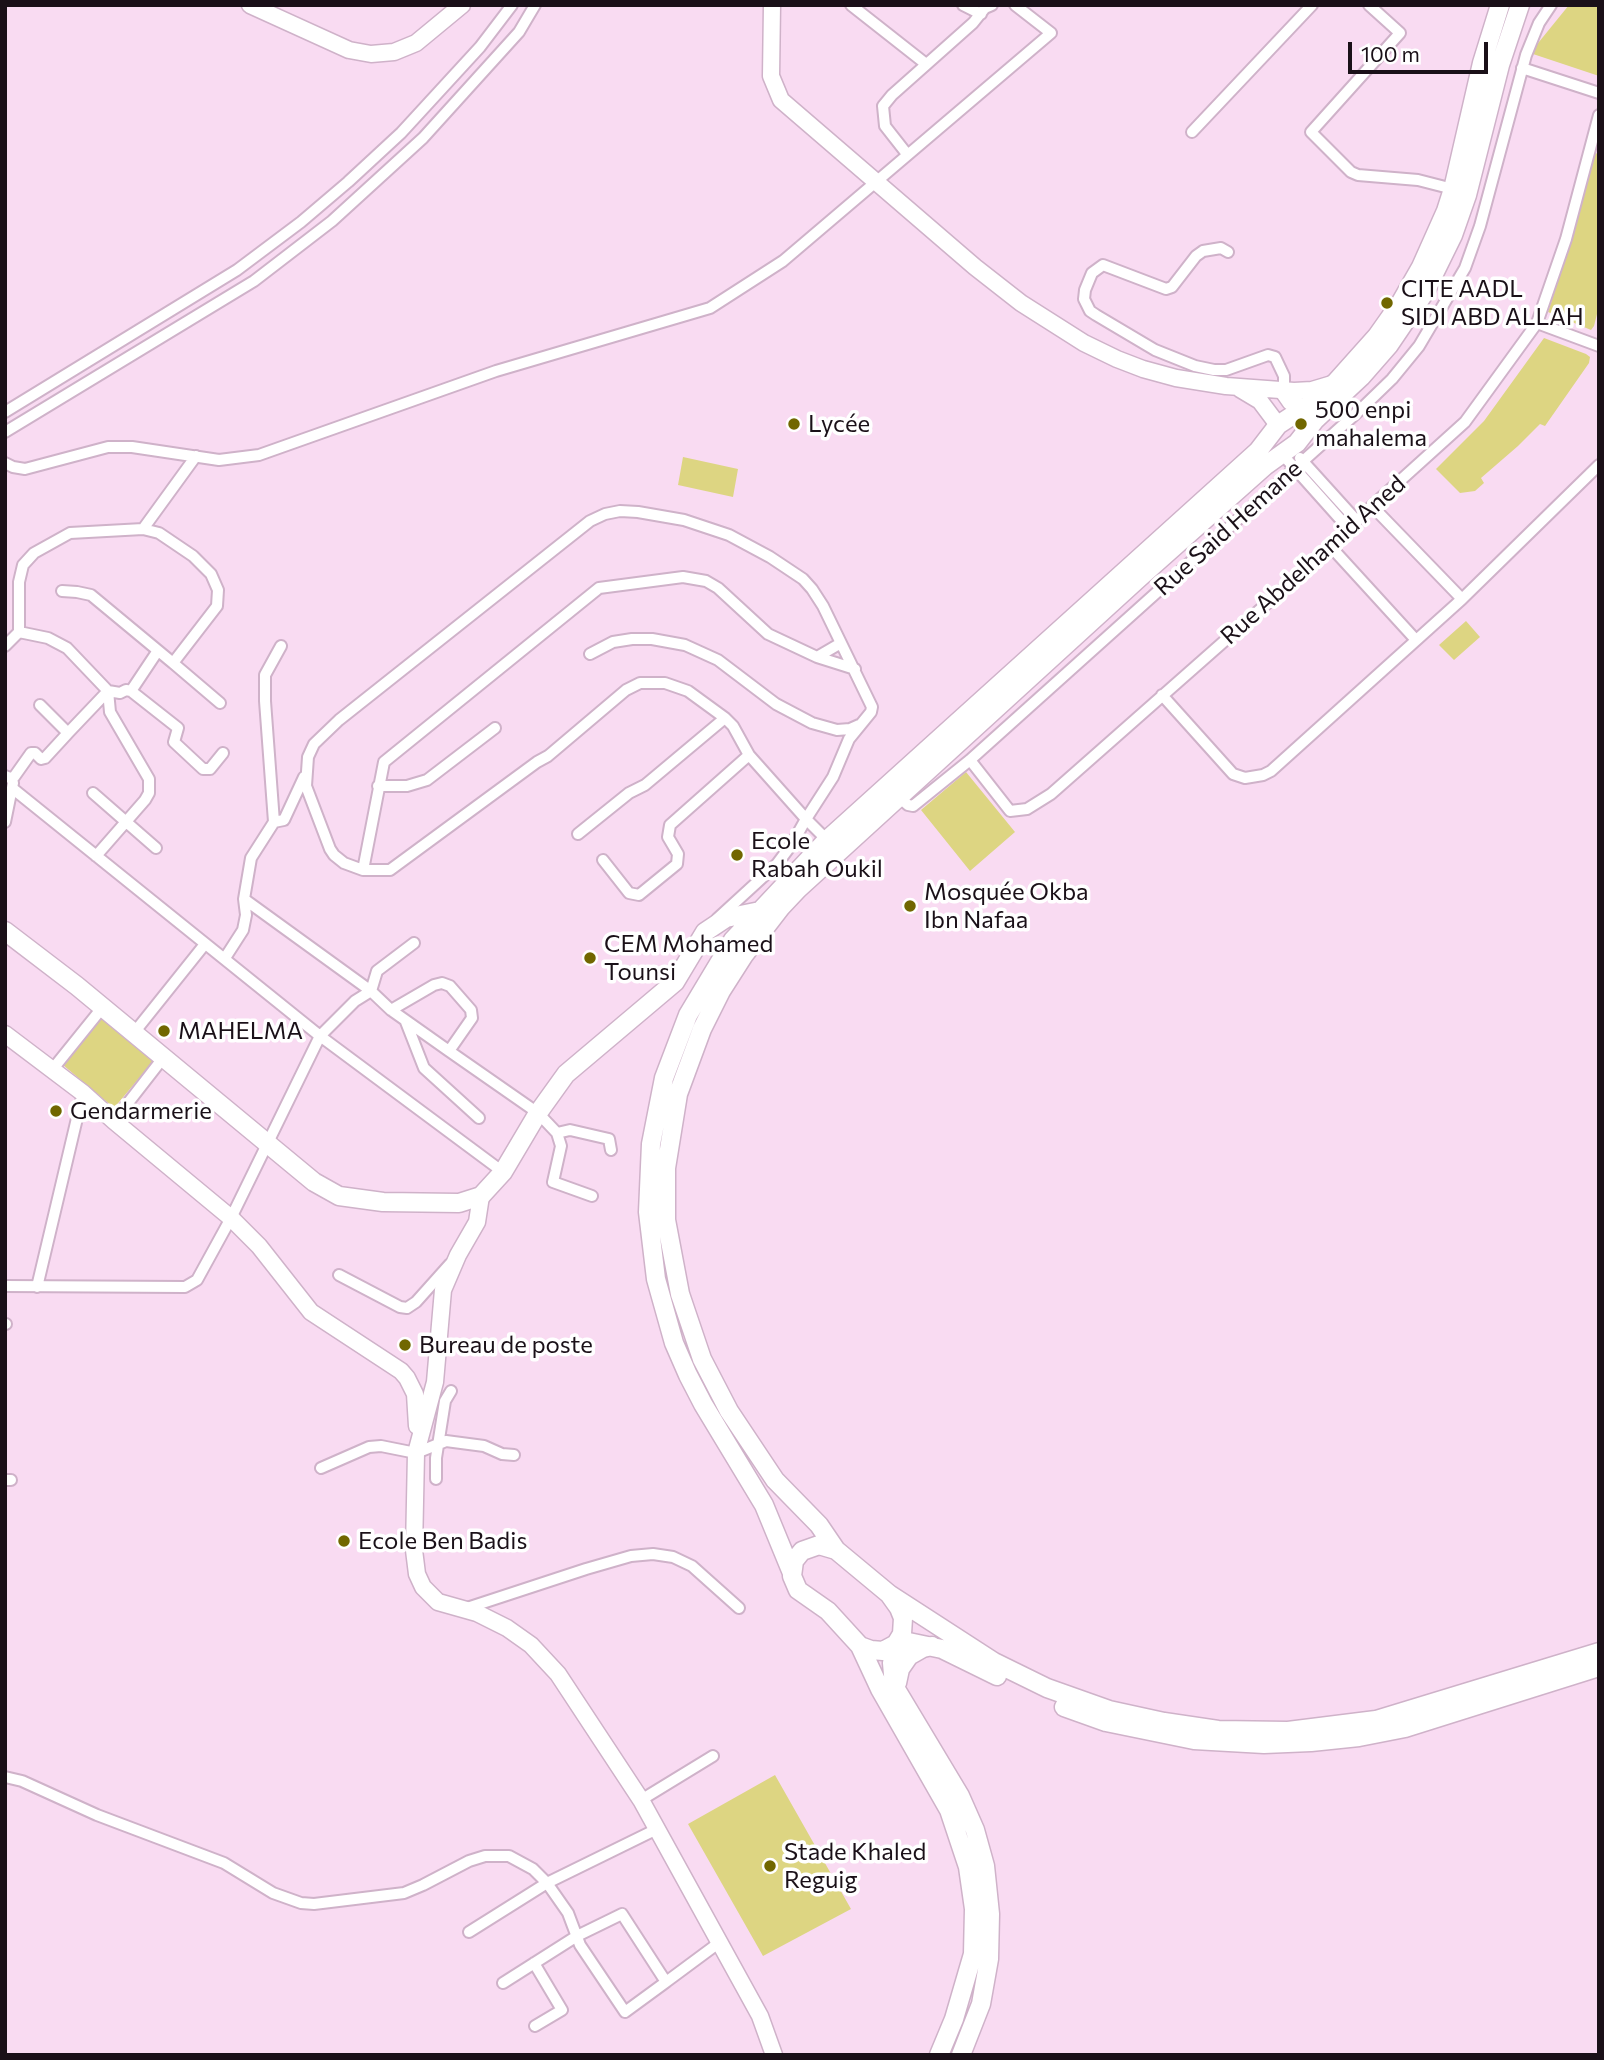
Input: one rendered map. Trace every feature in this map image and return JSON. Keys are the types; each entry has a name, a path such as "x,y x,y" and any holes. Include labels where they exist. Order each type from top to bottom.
{"main road":[{"path":"250,5 349,50 372,54 394,52 416,43 462,5"},
{"path":"772,5 770,66 776,92 786,105 975,267 1021,303 1084,343 1143,369 1176,378 1237,388 1284,391 1312,390 1335,383"},
{"path":"815,1520 816,1532 812,1539 804,1544 794,1543 764,1505 703,1404 674,1343 656,1279 648,1212 651,1144 664,1078 688,1015 733,940 827,840 1258,451 1278,425 1302,410 1335,383 1371,344 1401,302 1460,192 1482,63 1500,5"},
{"path":"1520,5 1460,192 1445,254 1408,319 1376,361 1311,426 1290,458 1139,578 781,907 744,955 721,991 686,1068 669,1143 666,1220 683,1306 710,1376 729,1411 775,1480 815,1520 836,1550 889,1594 991,1667 1043,1698 1106,1722 1194,1740 1264,1744 1335,1740 1405,1728 1599,1667"},
{"path":"1237,388 1260,401 1278,425"},
{"path":"1284,391 1291,401 1308,415 1311,426"},
{"path":"1266,442 1267,450 1290,458"},
{"path":"5,931 314,1182 339,1196 383,1202 459,1203 481,1196 503,1172 538,1113 566,1074 586,1054 675,982 702,935 726,918 781,907"},
{"path":"709,929 722,928 733,940"},
{"path":"5,1034 83,1093 232,1218 259,1246 311,1312 407,1377 417,1403 414,1550 417,1574 427,1592 438,1602 492,1619 516,1633 558,1674 641,1800 760,2016 774,2055"},
{"path":"416,1453 435,1382 443,1290 457,1255 477,1222 481,1196"},
{"path":"764,1505 798,1590 828,1611 860,1646 880,1689 949,1810 968,1867 974,1909 973,1954 954,2020 939,2055"},
{"path":"792,1573 797,1556 807,1548 819,1545 836,1550"},
{"path":"889,1594 899,1608 903,1629 892,1671 898,1694 960,1796 975,1830 985,1866 990,1914 989,1959 981,2004 961,2055"},
{"path":"860,1646 883,1651 898,1642 932,1646 1110,1710 1208,1728 1287,1731 1354,1724 1398,1715 1599,1652"},
{"path":"898,1694 897,1677 904,1662 916,1651 932,1646"}],"street":[{"path":"5,412 237,271 301,222 401,133 480,47 512,5"},
{"path":"5,432 254,281 332,221 423,138 519,32 535,5"},
{"path":"851,5 926,64"},
{"path":"963,5 981,14"},
{"path":"907,154 885,126 883,106 892,94 992,5"},
{"path":"5,463 25,469 108,447 132,447 219,460 241,459 267,453 508,367 710,308 783,261 1051,33 1015,5"},
{"path":"1192,132 1312,5"},
{"path":"1369,5 1400,33 1311,132 1358,176 1418,180 1460,192"},
{"name":"Rue Said Hemane","path":"899,797 908,805 914,806 970,760 1290,458 1392,379 1406,363 1465,268 1480,226 1522,68 1539,23 1551,5"},
{"path":"1522,68 1599,93"},
{"name":"Rue Abdelhamid Aned","path":"970,760 1010,811 1027,809 1051,794 1331,547 1465,422 1537,323 1566,239 1599,115"},
{"path":"1227,252 1221,248 1203,251 1172,287 1166,289 1102,265 1092,274 1084,299 1090,311 1096,315 1155,349 1195,366 1226,370 1268,355 1275,357 1283,371 1284,391"},
{"path":"1537,323 1599,346"},
{"path":"143,529 196,456"},
{"path":"1290,458 1353,525"},
{"path":"1162,695 1233,774 1251,778 1270,771 1462,598 1599,465"},
{"path":"1372,506 1462,598"},
{"path":"274,822 284,820 305,775 308,757 314,744 340,720 578,530 605,514 620,511 684,520 729,535 803,579 823,606 872,706 871,712 846,746 833,776 792,844 777,863 724,910 709,929"},
{"path":"5,646 19,632 19,582 23,565 34,552 70,533 143,529 159,533 193,556 211,574 218,590 217,606 173,663"},
{"path":"1331,547 1416,640"},
{"path":"363,870 384,762 590,593 607,585 683,577 706,581 718,588 768,634 817,657 855,669"},
{"path":"62,591 91,595 220,703"},
{"path":"19,632 48,638 67,648 108,691 131,691 178,727 174,742 204,769 210,769 223,753"},
{"path":"590,654 613,642 632,639 652,639 685,645 718,660 776,705 811,723 837,730 860,725"},
{"path":"817,657 841,643"},
{"path":"225,958 243,930 246,915 244,899 251,858 274,822 265,675 281,646"},
{"path":"131,691 157,652"},
{"path":"305,775 309,797 330,849 344,863 363,870 383,871 398,866 537,761 548,756 626,690 640,683 652,682 677,686 701,698 725,718 739,735 749,755 827,840"},
{"path":"5,822 10,781 31,753 44,759 108,691"},
{"path":"96,856 145,800 151,786 110,712 108,691"},
{"path":"40,705 68,733"},
{"path":"578,834 629,793 645,785 725,718"},
{"path":"378,786 407,786 427,780 495,728"},
{"path":"603,860 629,893 639,895 677,864 678,854 668,837 670,825 749,755"},
{"path":"10,781 96,856 320,1036 503,1172"},
{"path":"93,793 156,848"},
{"path":"244,899 372,991 406,1022 538,1113 557,1133 561,1146 553,1182 592,1196"},
{"path":"5,1286 185,1287 197,1280 232,1218 320,1036 355,1001 372,991 377,971 414,943"},
{"path":"133,1034 205,944"},
{"path":"391,1010 434,985 442,983 450,986 471,1010 472,1018 449,1051"},
{"path":"52,1070 102,1008"},
{"path":"406,1022 424,1068 479,1118"},
{"path":"114,1121 163,1058"},
{"path":"37,1287 83,1093"},
{"path":"557,1133 570,1130 609,1139 611,1150"},
{"path":"339,1275 407,1308 416,1302 457,1255"},
{"path":"436,1479 438,1443 445,1401 451,1391"},
{"path":"321,1468 369,1447 381,1446 416,1453 446,1441 484,1446 502,1454 514,1455"},
{"path":"464,1609 586,1569 631,1556 653,1554 673,1557 692,1566 739,1608"},
{"path":"641,1800 713,1756"},
{"path":"5,1777 22,1781 97,1815 224,1863 273,1893 301,1903 314,1904 404,1893 469,1861 498,1855 520,1860 547,1883 568,1913 580,1945 625,2012 720,1942"},
{"path":"469,1932 547,1883 657,1829"},
{"path":"503,1983 576,1936 622,1914 666,1982"},
{"path":"534,1963 562,2010 535,2026"}],"shaded area":[{"path":"1569,5 1599,5 1599,76 1530,53"},
{"path":"1591,152 1599,154 1599,306 1591,330 1548,312 1576,226 1592,159"},
{"path":"1544,338 1586,354 1590,357 1589,363 1545,426 1540,424 1481,478 1484,483 1475,491 1460,493 1436,469 1484,421"},
{"path":"683,457 738,469 733,497 678,485"},
{"path":"1466,621 1480,637 1454,660 1439,645"},
{"path":"966,772 1015,832 970,871 921,810"},
{"path":"104,1015 156,1058 114,1108 63,1065"},
{"name":"Stade Khaled Reguig","path":"775,1775 851,1909 763,1956 688,1824"}],"place":[{"name":"CITE AADL SIDI ABD ALLAH","path":"1387,303"},
{"name":"Lycée","path":"794,424"},
{"name":"500 enpi mahalema","path":"1301,424"},
{"name":"Ecole Rabah Oukil","path":"737,855"},
{"name":"Mosquée Okba Ibn Nafaa","path":"910,906"},
{"name":"CEM Mohamed Tounsi","path":"590,958"},
{"name":"MAHELMA","path":"164,1031"},
{"name":"Gendarmerie","path":"56,1111"},
{"name":"Bureau de poste","path":"405,1345"},
{"name":"Ecole Ben Badis","path":"344,1541"},
{"name":"Stade Khaled Reguig","path":"770,1866"}]}
